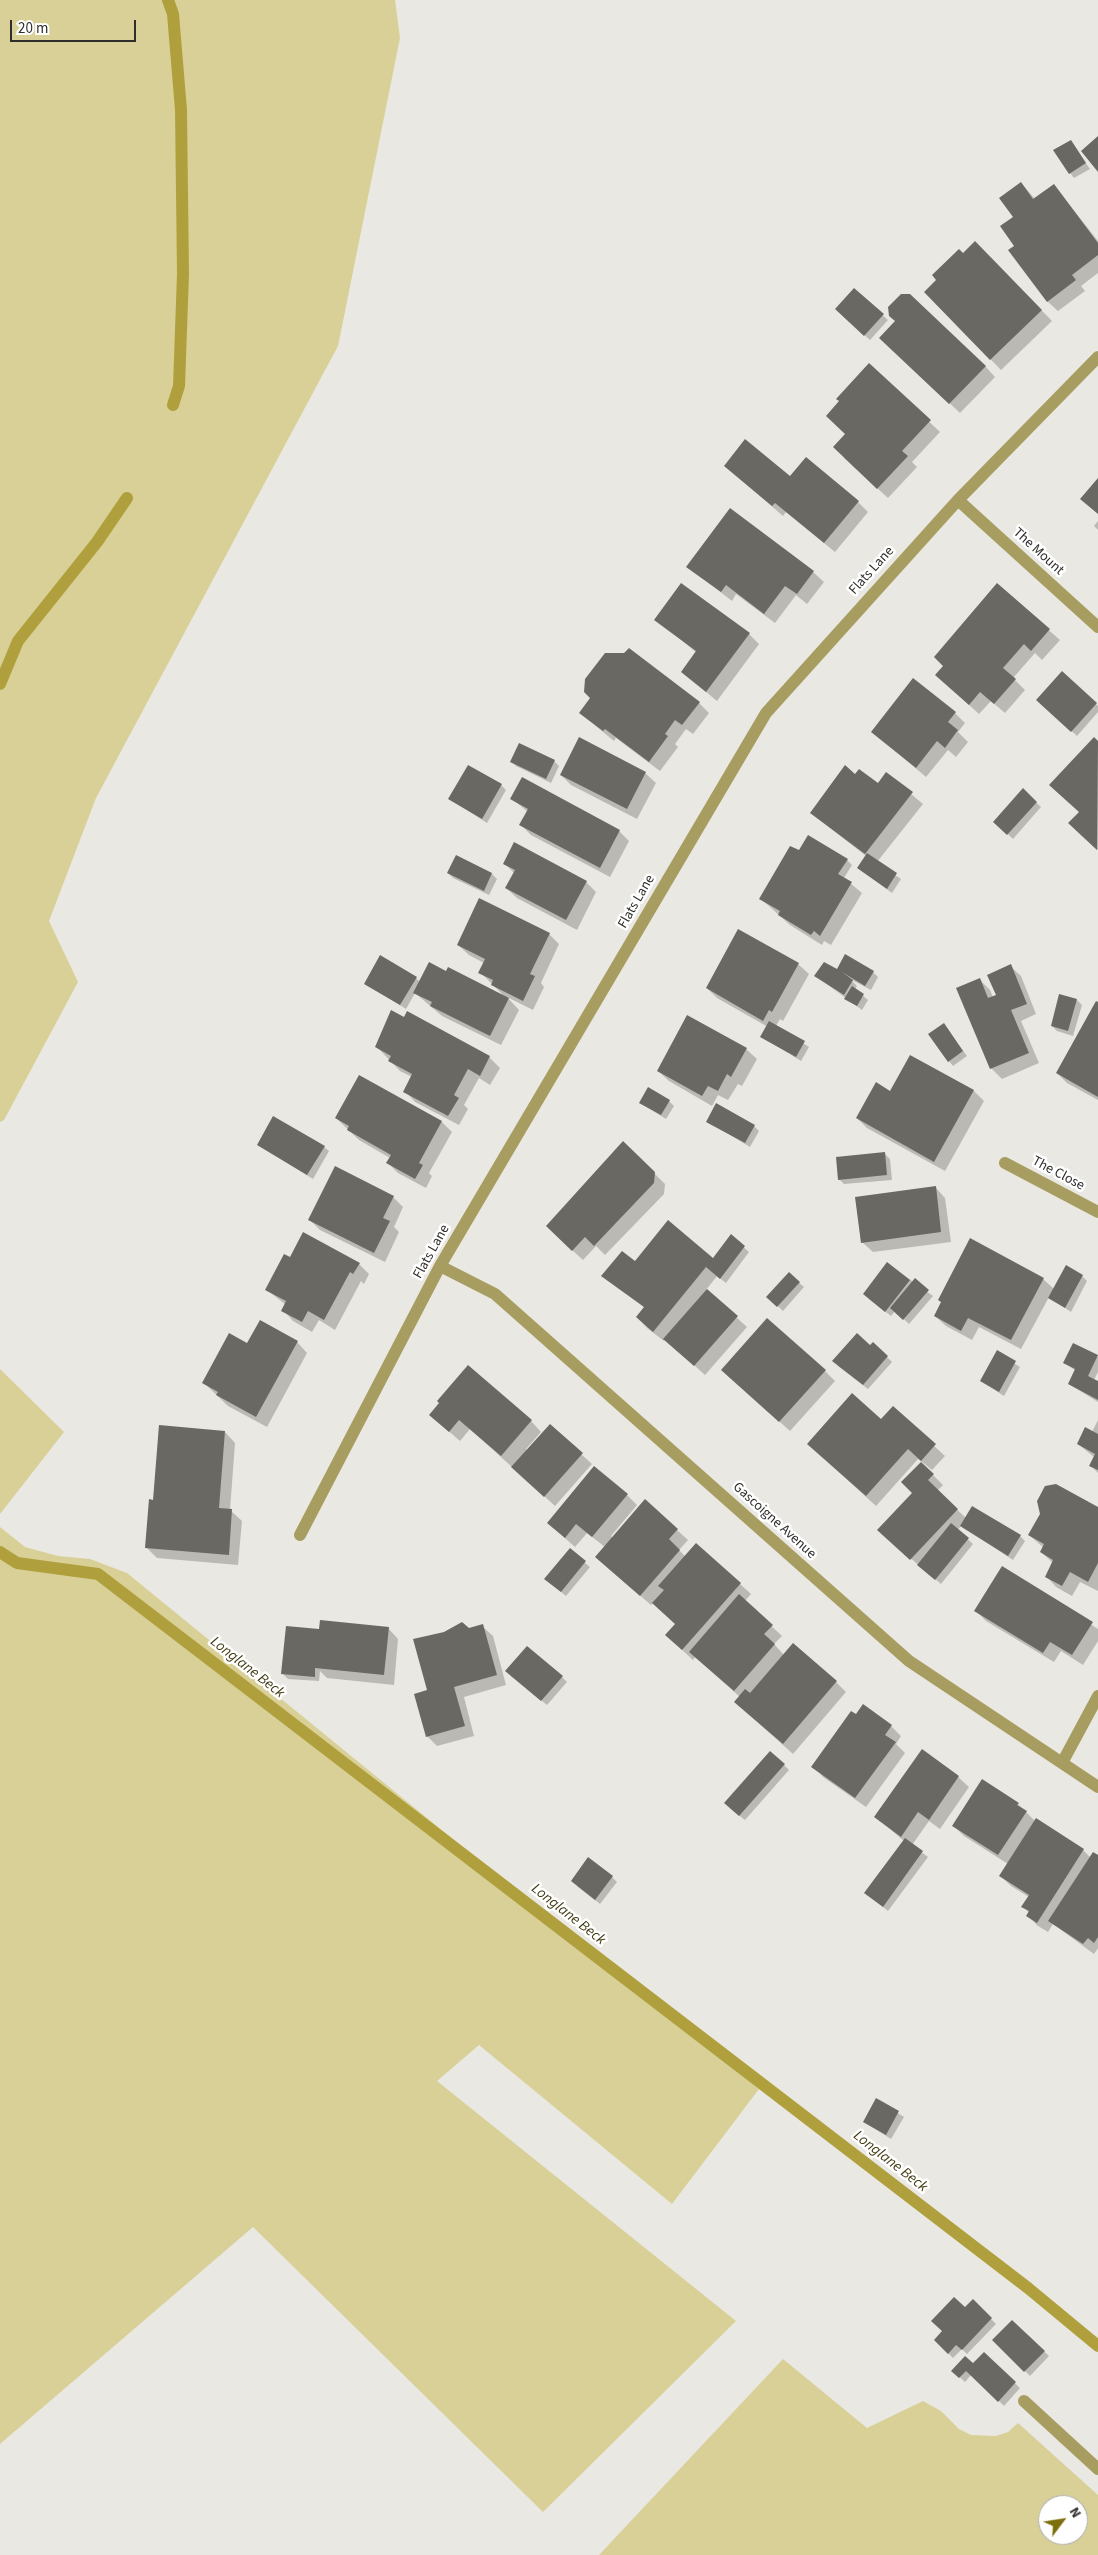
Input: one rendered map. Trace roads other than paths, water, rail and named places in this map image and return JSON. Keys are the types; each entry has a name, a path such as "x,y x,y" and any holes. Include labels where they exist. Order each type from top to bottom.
{"street":[{"name":"Flats Lane","path":"300,1535 440,1266 766,713 958,500 1098,356"},
{"name":"The Mount","path":"958,500 1098,626"},
{"name":"The Close","path":"1005,1163 1098,1212"},
{"name":"Gascoigne Avenue","path":"440,1266 495,1294 909,1661 1098,1787"},
{"path":"1062,1763 1098,1696"},
{"path":"1024,2401 1098,2469"}],"waterway":[{"path":"168,0 173,14 181,110 183,274 179,386 173,405"},
{"path":"0,684 18,641 97,542 127,498"},
{"name":"Longlane Beck","path":"0,1552 17,1563 98,1574 1028,2288 1098,2346"}]}
